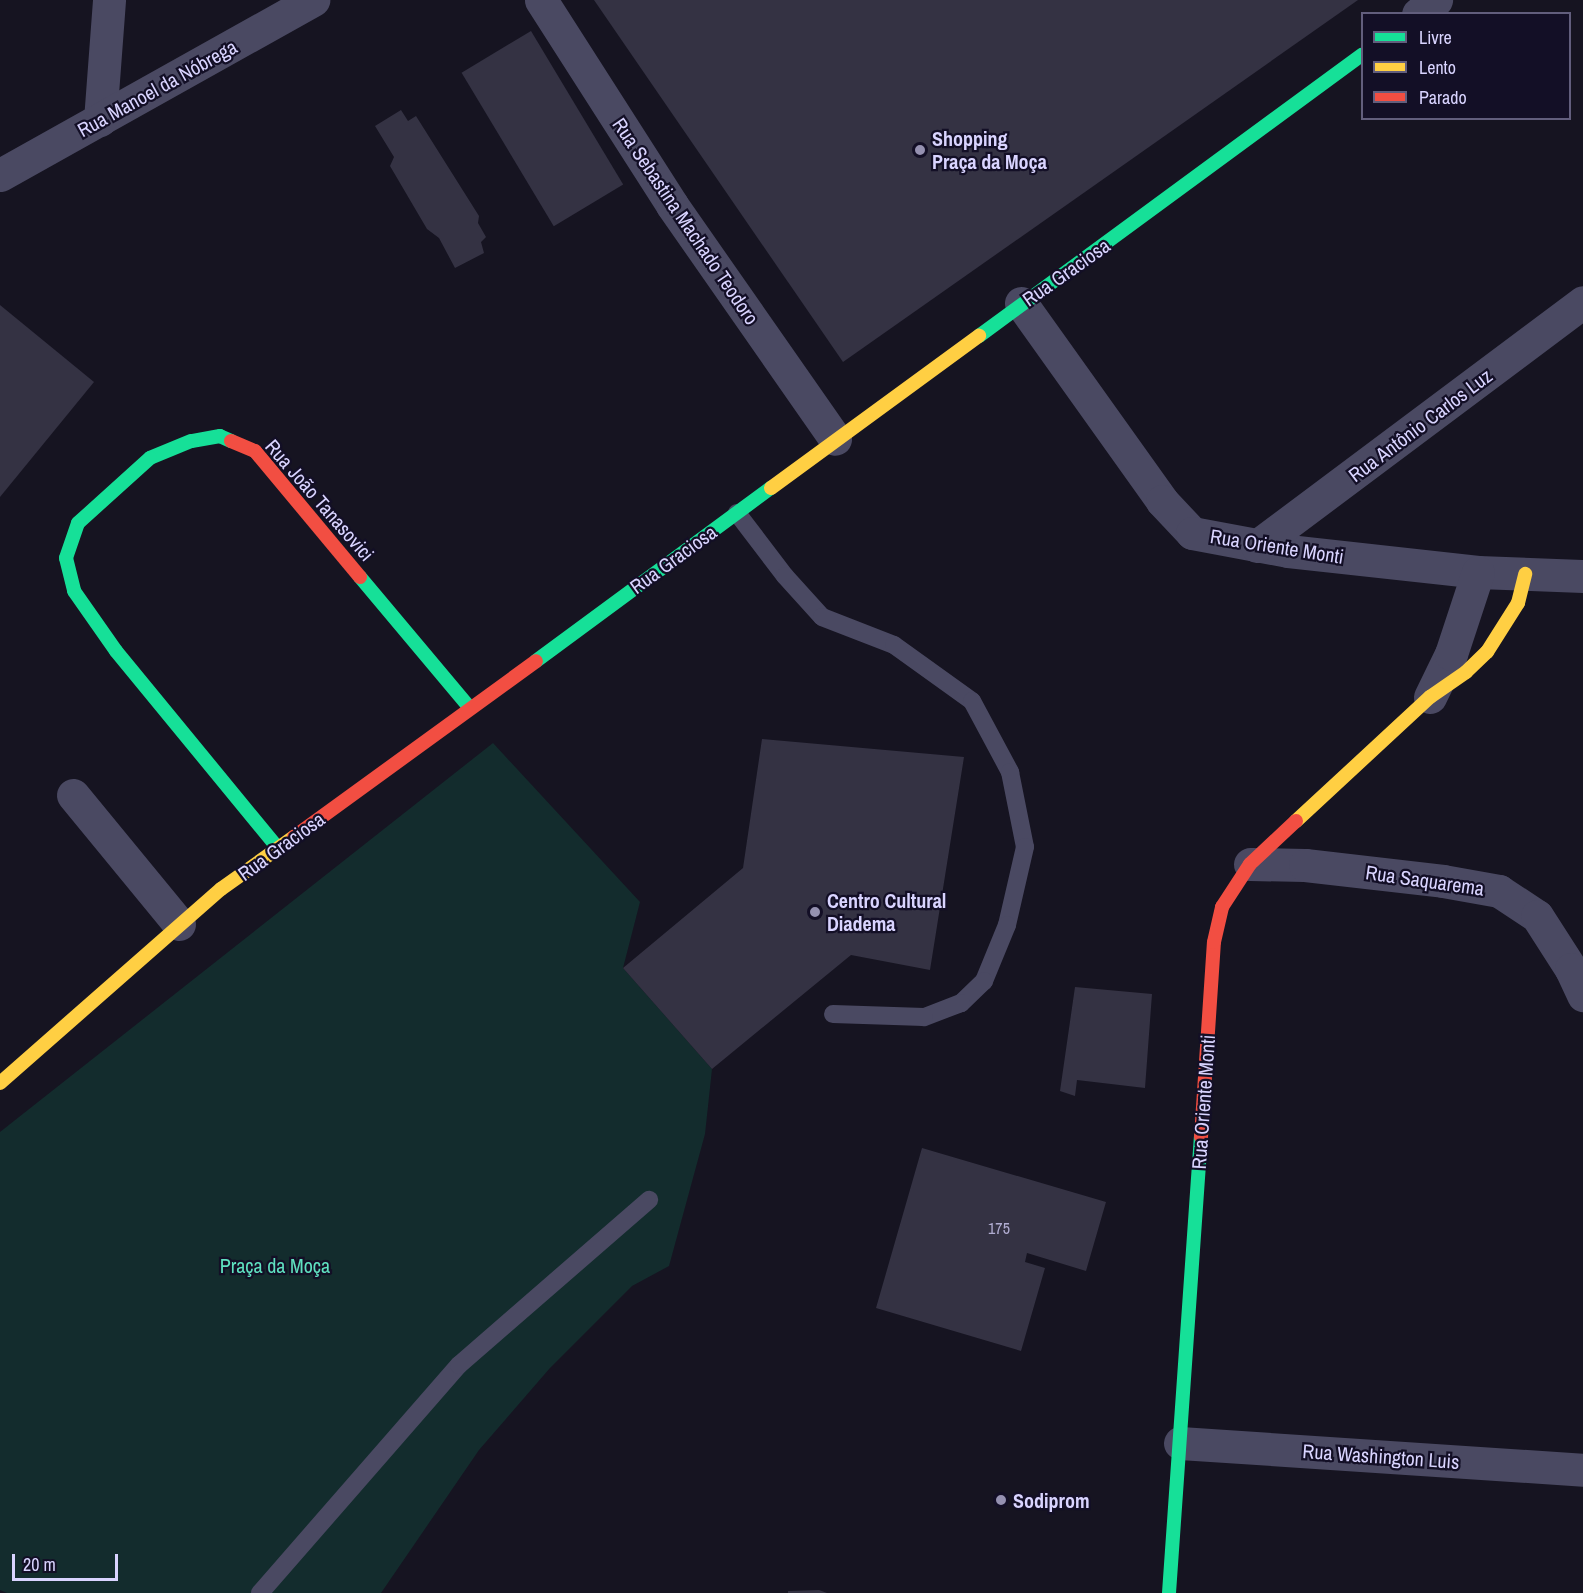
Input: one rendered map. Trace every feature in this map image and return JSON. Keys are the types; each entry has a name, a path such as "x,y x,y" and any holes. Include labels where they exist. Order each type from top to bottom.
{"street":[{"path":"100,120 109,0"},
{"name":"Rua Manoel da Nóbrega","path":"0,175 313,0"},
{"name":"Rua Sebastina Machado Teodoro","path":"541,0 672,205 835,439"},
{"path":"1421,12 1437,0"},
{"name":"Rua Graciosa","path":"0,1083 179,924 278,848 1021,303 1157,208 1361,56"},
{"name":"Rua Antônio Carlos Luz","path":"1257,546 1583,302"},
{"name":"Rua Oriente Monti","path":"1021,303 1162,501 1192,533 1257,546 1478,572 1451,654 1430,698"},
{"name":"Rua João Tanasovici","path":"278,848 116,651 74,591 66,558 78,523 150,458 191,441 220,436 255,451 470,708"},
{"path":"1478,572 1583,576"},
{"name":"Rua Oriente Monti","path":"1169,1593 1214,942 1222,907 1250,864 1430,698 1466,672 1497,639 1518,603 1525,574"},
{"path":"73,795 179,924"},
{"name":"Rua Saquarema","path":"1250,864 1305,865 1443,881 1499,891 1537,916 1571,969 1583,995"},
{"name":"Rua Washington Luis","path":"1180,1443 1583,1470"}],"lane":[{"path":"736,513 785,576 822,617 894,645 972,701 1010,772 1025,847 1003,934 984,981 961,1003 924,1017 833,1014"},
{"path":"260,1593 459,1365 649,1200"}],"green space":[{"name":"Praça da Moça","path":"493,743 640,902 623,968 712,1069 705,1134 669,1266 632,1286 550,1368 479,1450 381,1593 7,1593 0,1590 0,1132"}],"building":[{"name":"Shopping Praça da Moça","path":"594,0 1358,0 843,362"},
{"path":"531,31 623,184 554,226 462,73"},
{"path":"401,110 408,121 416,116 479,216 478,223 486,237 481,242 484,253 455,268 439,238 427,229 390,166 394,157 375,126"},
{"path":"0,305 94,382 0,497"},
{"name":"Centro Cultural Diadema","path":"762,739 964,757 930,970 851,955 712,1069 623,968 743,868"},
{"path":"1075,987 1152,994 1145,1088 1077,1080 1075,1096 1060,1091"},
{"path":"922,1148 1106,1202 1086,1271 1027,1253 1025,1262 1045,1268 1021,1351 876,1308"},
{"path":"819,1590 827,1593 788,1593 788,1591"}],"traffic: fast":[{"path":"979,336 1361,56"},
{"path":"231,441 220,436 191,441 150,458 78,523 66,558 74,591 116,651 278,848"},
{"path":"536,661 771,488"},
{"path":"360,577 470,708"},
{"path":"1169,1593 1201,1137"}],"traffic: slow":[{"path":"771,488 979,336"},
{"path":"1296,821 1430,697 1466,672 1487,652 1518,603 1525,574"},
{"path":"0,1083 221,889 294,837"}],"traffic: jam":[{"path":"231,441 255,451 360,577"},
{"path":"294,837 536,661"},
{"path":"1201,1137 1214,942 1222,907 1250,864 1296,821"}],"place":[{"name":"Shopping Praça da Moça","path":"920,150"},
{"name":"Centro Cultural Diadema","path":"815,912"},
{"name":"Sodiprom","path":"1001,1500"}]}
